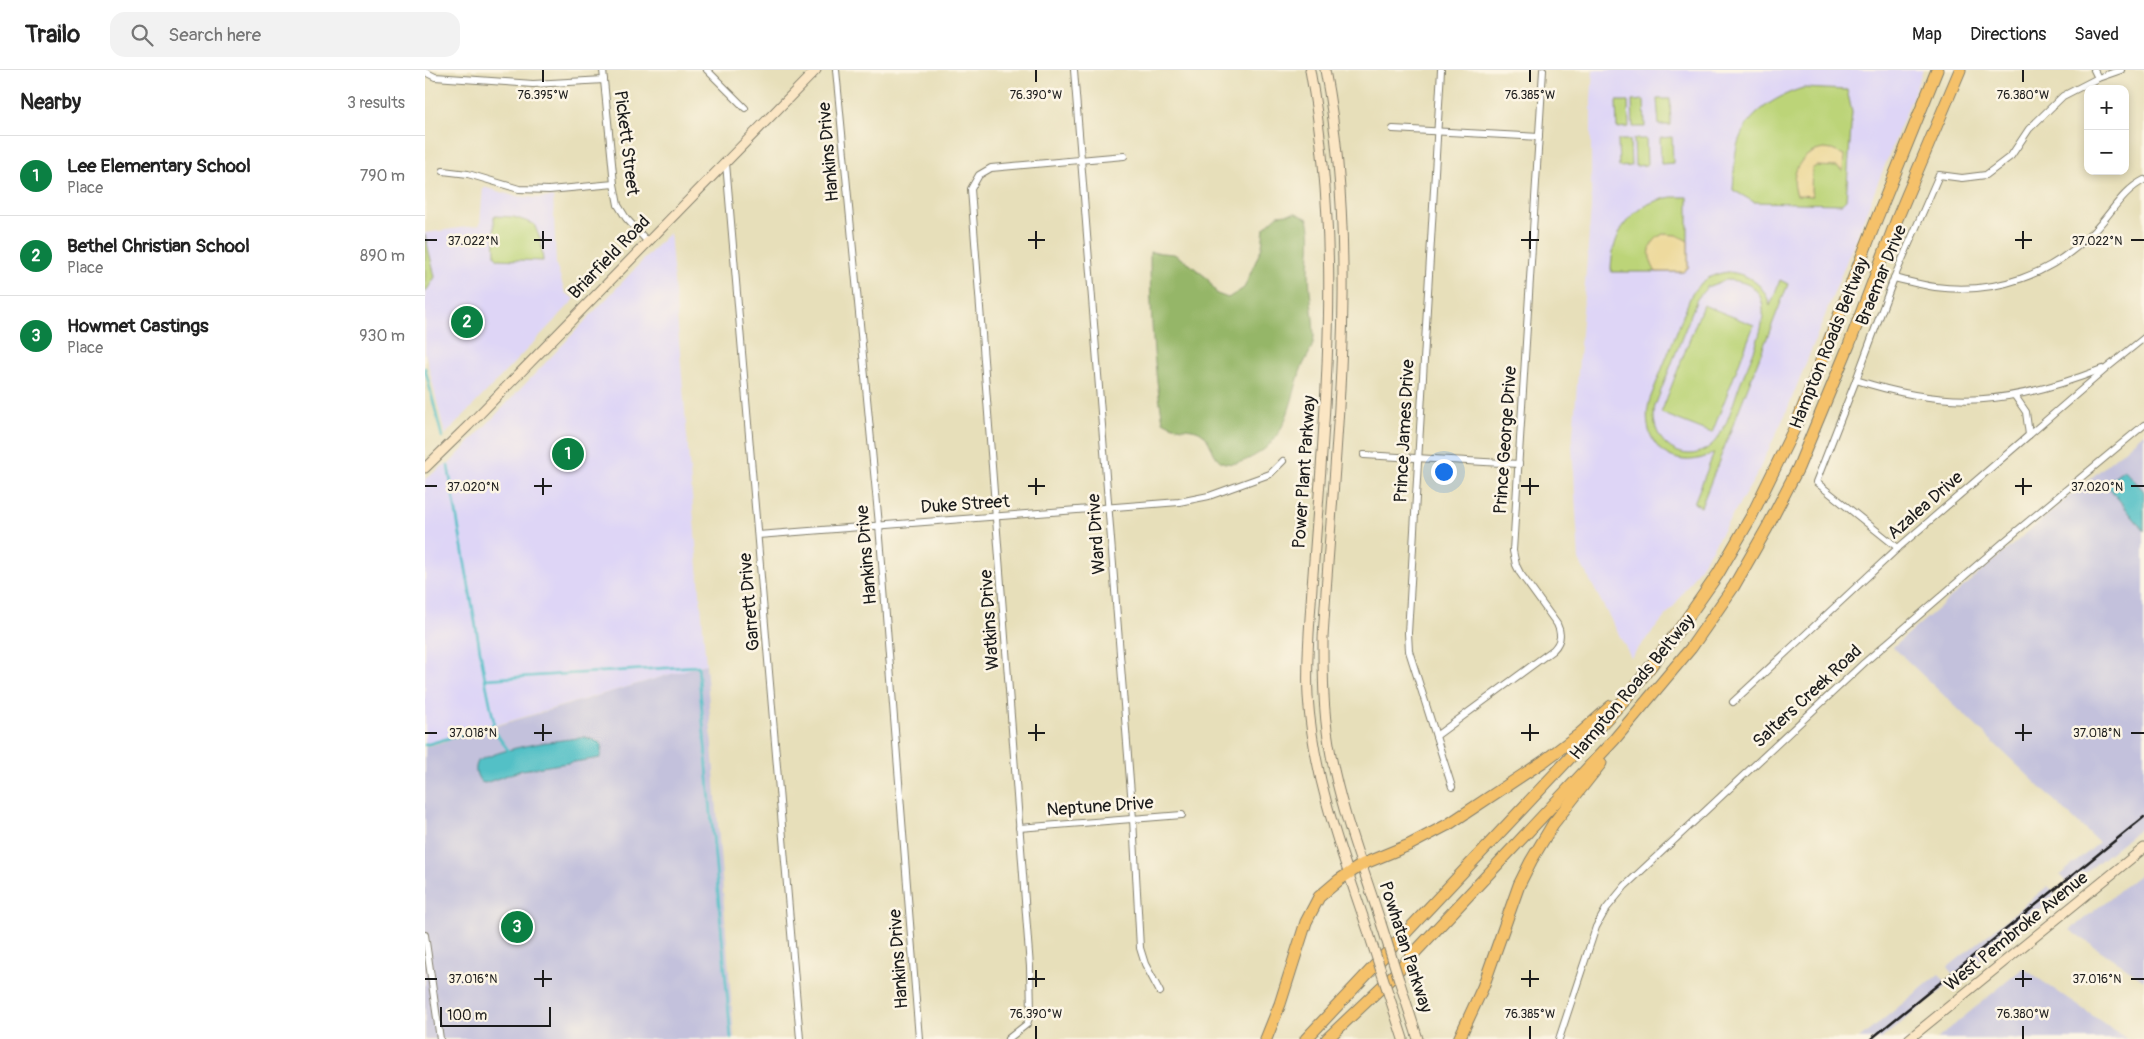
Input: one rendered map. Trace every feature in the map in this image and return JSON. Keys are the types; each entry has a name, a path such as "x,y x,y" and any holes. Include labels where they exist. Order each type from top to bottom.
{"highway":[{"name":"Hampton Roads Beltway","path":"1306,1039 1627,697 1681,627 1718,574 1747,524 1782,456 1937,70"},
{"name":"Hampton Roads Beltway","path":"1327,1039 1389,980 1614,740 1691,648 1734,586 1798,468 1849,345 1897,219 1960,70"},
{"path":"1266,1039 1280,1004 1311,909 1319,897 1363,864 1409,845 1449,824 1544,761 1577,736 1607,708 1627,697"},
{"path":"1459,1039 1483,987 1519,885 1531,861 1553,824 1599,768 1614,740"}],"main road":[{"name":"Briarfield Road","path":"425,468 816,70"},
{"name":"Power Plant Parkway","path":"1311,70 1324,158 1327,197 1329,331 1308,642 1308,696 1310,722 1320,776 1349,873"},
{"name":"Power Plant Parkway","path":"1325,70 1341,184 1344,304 1323,638 1323,691 1328,736 1335,772 1363,864"},
{"name":"West Pembroke Avenue","path":"1909,1039 2144,848"},
{"name":"Powhatan Parkway","path":"1363,864 1418,1039"},
{"name":"Powhatan Parkway","path":"1349,873 1403,1039"}],"street":[{"name":"Pickett Street","path":"603,70 614,184 618,204 626,218 647,241"},
{"path":"707,70 745,108"},
{"name":"Hankins Drive","path":"836,70 879,525 919,1039"},
{"name":"Ward Drive","path":"1074,70 1133,819 1141,948 1145,964 1160,992"},
{"name":"Prince James Drive","path":"1441,70 1408,642 1452,787"},
{"name":"Prince George Drive","path":"1436,736 1553,650 1561,639 1561,631 1557,624 1520,573 1514,557 1543,70"},
{"path":"2095,70 2099,78"},
{"name":"Braemar Drive","path":"1898,548 1816,482 1894,278 1939,175 1962,178 1986,175 2011,156 2029,129 2063,96 2099,78 2121,70"},
{"path":"425,72 435,77 533,84 604,80"},
{"path":"1393,129 1539,137"},
{"path":"1081,161 1124,156"},
{"name":"Watkins Drive","path":"1008,1039 1027,1024 1031,1012 1030,967 971,189 979,175 991,168 1009,165 1081,161"},
{"name":"Garrett Drive","path":"726,163 799,1039"},
{"path":"443,171 468,174 519,189 549,190 614,184"},
{"path":"1894,278 1935,287 1974,288 2007,284 2030,277 2048,268 2074,250 2094,231 2126,192 2144,180"},
{"name":"Azalea Drive","path":"1733,702 1898,548 2108,366 2144,338"},
{"path":"1856,380 1887,390 1946,400 1971,400 2015,396 2059,385 2108,366"},
{"path":"2015,396 2026,412 2029,435"},
{"name":"Salters Creek Road","path":"1559,1039 1596,927 1625,886 1864,663 2006,540 2144,425"},
{"path":"1364,455 1519,464"},
{"name":"Duke Street","path":"758,535 1179,502 1209,496 1270,474 1283,461"},
{"name":"Neptune Drive","path":"1019,828 1182,815"},
{"path":"425,935 440,1039"}],"shaded area":[{"path":"1593,70 1923,70 1786,413 1755,478 1710,552 1674,606 1631,657 1579,560 1572,447 1591,208 1591,99"},
{"path":"483,187 514,196 553,197 556,264 565,293 575,299 445,435 425,352 425,233 480,225"},
{"path":"670,232 706,664 425,746 425,479 447,463 448,465"},
{"path":"2144,433 2144,825 2069,886 2060,875 2099,843 1893,647"},
{"path":"706,664 734,1039 425,1039 425,747"},
{"path":"2144,871 2144,980 2070,930"},
{"path":"2048,886 2057,896 1957,978 1948,967"},
{"path":"2023,968 2127,1039 1937,1039"},
{"path":"1939,974 1948,985 1881,1039 1859,1039"}],"green space":[{"path":"1803,88 1847,90 1852,112 1846,200 1842,204 1754,202 1733,190 1735,156 1739,139 1752,118 1760,110 1781,97"},
{"path":"1657,99 1670,99 1671,125 1659,125"},
{"path":"1644,100 1645,127 1633,127 1632,101"},
{"path":"1616,101 1628,101 1629,127 1617,128"},
{"path":"1672,137 1673,163 1661,164 1660,138"},
{"path":"1634,139 1646,139 1647,165 1635,166"},
{"path":"1618,140 1630,140 1631,166 1619,167"},
{"path":"1672,197 1688,197 1688,268 1683,272 1611,272 1615,245 1619,233 1626,222 1645,206 1658,200"},
{"path":"1296,213 1308,219 1311,239 1309,280 1314,337 1312,347 1300,372 1285,420 1273,440 1265,449 1254,456 1237,463 1225,463 1217,458 1207,438 1199,431 1174,426 1163,421 1153,336 1150,252 1174,254 1207,278 1217,294 1228,298 1244,288 1262,247 1264,228 1278,215"},
{"path":"494,216 514,217 534,224 541,241 543,261 498,259 495,256"},
{"path":"425,235 435,277 425,293"},
{"path":"1722,273 1736,273 1755,282 1764,292 1770,306 1780,280 1788,284 1701,507 1694,503 1714,453 1699,459 1685,460 1672,457 1662,451 1654,441 1649,429 1647,415 1650,399 1692,293 1708,278","holes":["1725,280 1745,283 1757,292 1763,305 1763,320 1753,354 1720,435 1706,449 1694,454 1683,453 1673,449 1664,442 1657,432 1654,420 1655,406 1697,299 1707,287"]},
{"path":"1703,305 1754,325 1712,433 1661,413"}],"sand":[{"path":"1825,149 1844,155 1843,171 1837,167 1816,166 1812,169 1811,191 1813,196 1797,195 1794,179 1799,165 1810,154"},
{"path":"1663,234 1677,235 1688,241 1688,268 1683,272 1656,272 1653,267 1650,256 1651,246"}],"water":[{"path":"2124,469 2144,491 2144,531 2107,485 2108,481"},
{"path":"585,737 599,742 602,746 600,758 522,770 485,783 481,782 477,774 476,767 478,761 504,751"}],"waterway":[{"path":"425,368 442,437"},
{"path":"448,466 485,679 698,666 731,1039"},
{"path":"425,745 491,726 494,722 485,679"},
{"path":"491,726 508,750"}],"railway":[{"path":"1871,1039 2144,817"}],"place":[{"name":"Bethel Christian School","path":"467,322"},
{"name":"Lee Elementary School","path":"568,454"},
{"name":"Howmet Castings","path":"517,927"}]}
